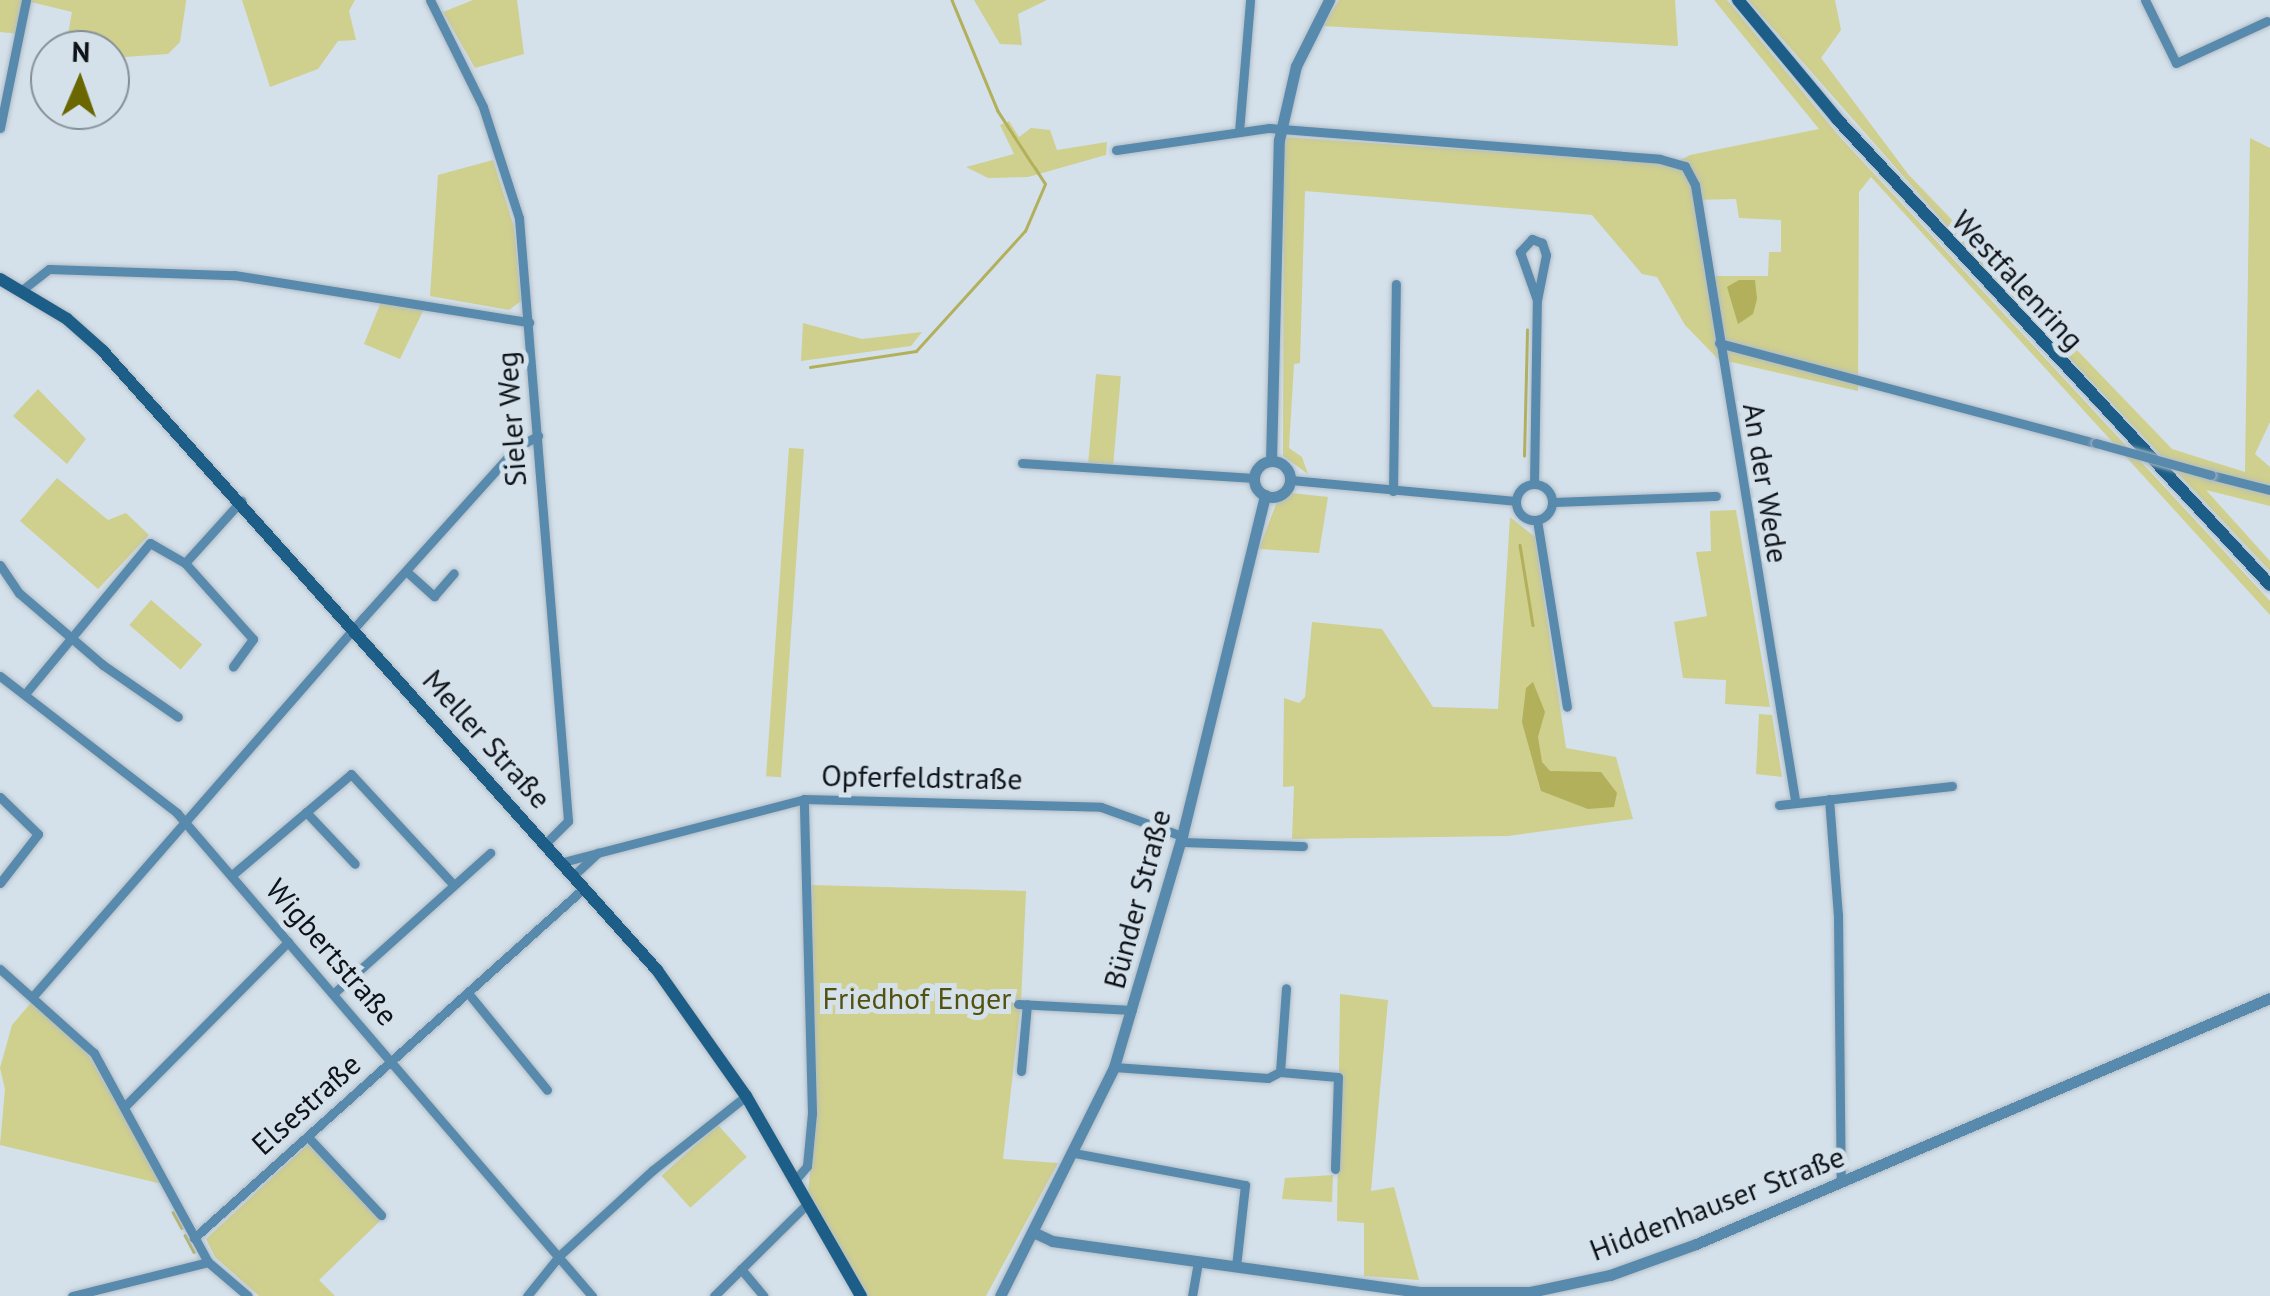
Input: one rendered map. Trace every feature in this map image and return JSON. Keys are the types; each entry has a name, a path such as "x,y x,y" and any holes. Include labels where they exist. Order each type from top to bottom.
{"main road":[{"name":"Westfalenring","path":"1738,0 1836,119 2270,585"},
{"name":"Meller Straße","path":"0,280 22,290 102,350 585,887 688,1009 746,1096 860,1296"}],"street":[{"path":"0,128 26,0"},
{"name":"Sieler Weg","path":"430,0 484,107 520,218 568,822 546,843"},
{"path":"1239,132 1250,0"},
{"path":"1022,463 1254,478 1272,461 1281,129 1296,66 1329,0"},
{"path":"2144,0 2176,62 2267,21"},
{"path":"1116,150 1281,129"},
{"name":"An der Wede","path":"1281,129 1660,158 1691,174 1795,800"},
{"path":"1290,480 1516,501 1534,484 1538,300 1546,255 1542,243 1532,239 1520,252 1538,300"},
{"path":"22,290 50,269 234,275 529,322"},
{"path":"1392,491 1396,284"},
{"path":"1718,344 2270,490"},
{"path":"34,995 517,447 538,436"},
{"path":"1254,478 1265,495 1282,494 1290,480 1287,469 1272,461"},
{"path":"1534,484 1552,502 1716,496"},
{"name":"Bünder Straße","path":"1000,1296 1114,1067 1181,839 1265,495"},
{"path":"185,564 241,501"},
{"path":"1516,501 1522,516 1538,520"},
{"path":"1552,502 1538,520 1567,707"},
{"path":"25,694 75,640 101,597 150,543 185,564 253,639 232,668"},
{"path":"0,564 19,593 178,717"},
{"path":"406,571 434,596 454,573"},
{"name":"Wigbertstraße","path":"0,676 186,823 592,1296"},
{"path":"232,875 351,774 453,884"},
{"path":"1779,805 1795,800 1952,786"},
{"path":"0,798 38,834 0,883"},
{"path":"1829,799 1838,915 1841,1182"},
{"path":"795,1180 806,1166 812,1113 804,800"},
{"name":"Opferfeldstraße","path":"563,862 804,800 1101,806 1181,839 1303,846"},
{"path":"306,812 355,864"},
{"name":"Opferfeldstraße","path":"574,875 602,850"},
{"path":"334,992 490,852"},
{"name":"Elsestraße","path":"194,1238 585,887"},
{"path":"126,1105 288,942"},
{"path":"0,969 34,995 94,1052 208,1262 248,1296"},
{"path":"1280,1072 1286,988"},
{"path":"468,993 548,1090"},
{"name":"Hiddenhauser Straße","path":"1033,1232 1052,1240 1420,1292 1530,1292 1610,1275 1841,1182 2270,998"},
{"path":"1021,1071 1022,1004 1132,1010"},
{"path":"1114,1067 1228,1078 1280,1072 1338,1077 1335,1169"},
{"path":"527,1296 559,1256 687,1140 746,1096"},
{"path":"308,1137 381,1215"},
{"path":"1074,1153 1245,1185 1236,1267"},
{"path":"714,1296 808,1203"},
{"path":"72,1296 208,1262"},
{"path":"1192,1296 1198,1262"},
{"path":"741,1269 764,1296"},
{"path":"228,1296 235,1286"}],"green space":[{"path":"0,0 186,0 180,42 168,54 130,57 130,30 69,30 72,12 31,2 20,34 0,32"},
{"path":"242,0 355,0 349,11 356,40 338,41 318,69 270,87"},
{"path":"473,0 517,0 524,54 475,68 443,12"},
{"path":"974,0 1047,0 1018,14 1022,45 1000,44"},
{"path":"1339,0 1675,0 1678,46 1323,26"},
{"path":"1714,0 1727,0 1839,136 2270,601 2270,615 1871,177 1859,192 1858,391 1718,359 1685,325 1657,277 1642,274 1592,215 1305,191 1300,363 1294,364 1289,448 1302,457 1308,474 1283,456 1284,137 1673,164 1690,155 1819,129","holes":["1736,199 1739,218 1781,220 1781,252 1769,252 1768,276 1705,276 1694,200"]},
{"path":"1748,0 1835,0 1841,30 1821,58 1908,174 2172,449 2245,472 2250,138 2270,148 2270,422 2255,454 2270,467 2270,506 2206,490 2270,561 2270,571 1979,262"},
{"path":"1009,121 1019,137 1031,128 1050,130 1057,150 1107,142 1106,155 1028,177 988,178 966,167 1014,154 1000,125"},
{"path":"493,160 514,227 521,301 509,310 430,296 438,175"},
{"path":"381,302 424,309 400,359 364,344"},
{"path":"803,323 862,339 922,332 911,346 801,361"},
{"path":"1096,374 1121,376 1113,465 1088,463"},
{"path":"38,389 86,439 67,464 13,416"},
{"path":"789,448 804,449 781,777 766,776"},
{"path":"57,478 108,520 126,513 149,535 98,589 20,521"},
{"path":"1291,493 1328,497 1319,553 1259,549 1276,504"},
{"path":"1736,510 1770,707 1725,704 1726,680 1683,678 1674,622 1707,616 1696,552 1711,551 1710,511"},
{"path":"1510,517 1535,537 1566,748 1616,757 1633,819 1508,836 1292,839 1294,786 1283,787 1284,698 1299,703 1305,697 1312,622 1382,629 1433,707 1498,709"},
{"path":"151,600 202,645 181,670 129,625"},
{"path":"1759,714 1772,715 1782,777 1756,774"},
{"name":"Friedhof Enger","path":"812,885 1026,891 1021,1003 1003,1159 1058,1163 986,1296 868,1296 808,1192 816,1116"},
{"path":"1340,994 1388,1000 1371,1191 1394,1187 1419,1280 1364,1276 1364,1223 1337,1221"},
{"path":"35,998 87,1052 162,1184 0,1145 5,1089 0,1068 12,1025"},
{"path":"718,1125 747,1157 690,1208 662,1176"},
{"path":"308,1144 380,1221 319,1280 335,1296 259,1296 215,1257 206,1239"},
{"path":"1333,1175 1332,1202 1282,1199 1285,1178"}],"shaded area":[{"path":"1739,280 1755,280 1757,299 1753,314 1738,324 1727,287"},
{"path":"1533,682 1545,712 1538,737 1542,762 1550,771 1601,772 1617,793 1614,807 1588,809 1541,791 1522,722 1526,688"}],"waterway":[{"path":"952,0 998,111 1033,165"},
{"path":"810,367 916,351 1025,231 1045,184 1034,167"},
{"path":"1524,456 1527,330"},
{"path":"1520,545 1533,625"},
{"path":"173,1212 182,1228"},
{"path":"185,1235 194,1252"}]}
